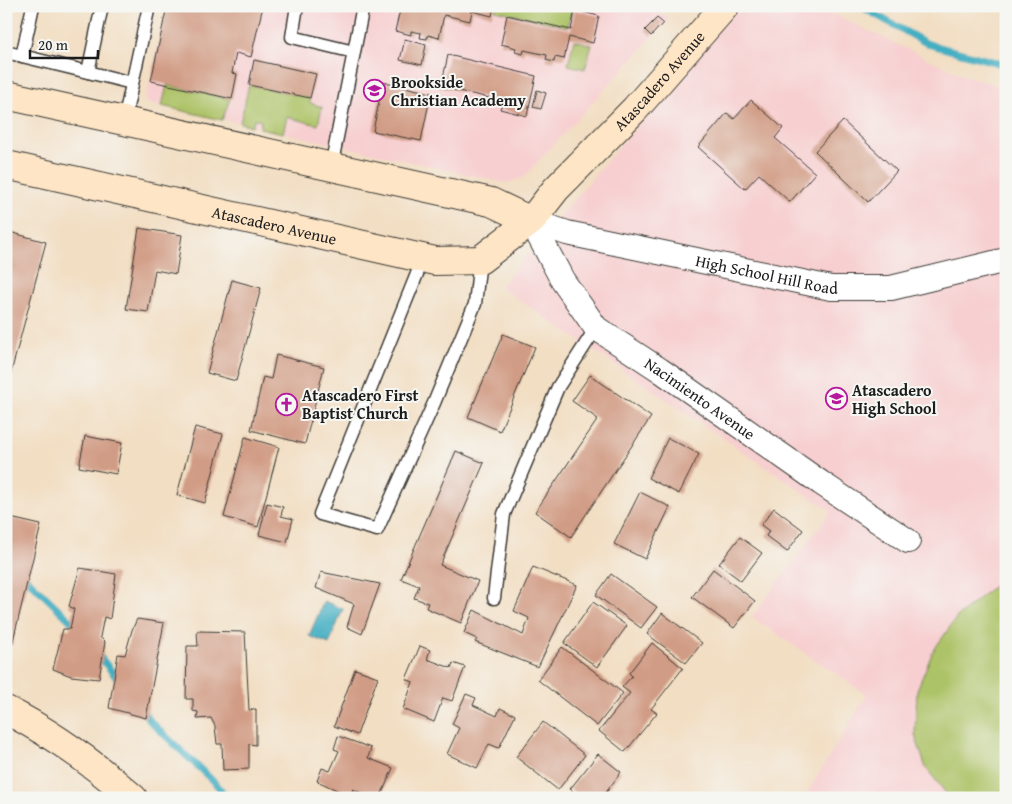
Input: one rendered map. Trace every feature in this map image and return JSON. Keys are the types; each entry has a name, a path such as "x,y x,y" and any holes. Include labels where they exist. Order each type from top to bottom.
{"street":[{"name":"Atascadero Avenue","path":"6,166 423,259 435,261 480,260 531,221 556,189 635,109 725,6"},
{"path":"6,95 491,202 531,221"},
{"name":"High School Hill Road","path":"531,221 567,233 831,288 891,288 1006,260"},
{"name":"Nacimiento Avenue","path":"531,221 563,281 596,328 908,541"},
{"path":"6,710 23,718 67,747 98,769 133,798"}],"lane":[{"path":"22,56 33,6"},
{"path":"88,72 102,6"},
{"path":"124,121 149,6"},
{"path":"297,6 292,37 354,52"},
{"path":"331,167 363,6"},
{"path":"6,52 132,83"},
{"path":"423,259 320,514 376,530 434,403 475,304 480,260"},
{"path":"494,598 504,514 558,387 596,328"}],"shaded area":[{"name":"Brookside Christian Academy","path":"167,6 642,6 670,18 523,178 506,183 145,102"},
{"name":"Atascadero High School","path":"739,6 816,6 960,74 1006,89 1006,798 804,798 867,695 752,617 831,511 500,287"}],"green space":[{"path":"496,6 573,6 568,27 495,10"},
{"path":"574,40 592,45 585,69 568,65"},
{"path":"167,85 230,99 222,120 162,106"},
{"path":"249,85 310,98 310,103 322,107 318,125 287,117 283,133 260,128 261,120 254,119 252,126 240,123"},
{"path":"1006,580 1006,798 950,798 926,768 915,735 917,690 933,651 957,617 996,584"}],"water":[{"path":"324,601 343,609 329,644 309,636"}],"building":[{"path":"167,6 263,6 251,57 236,53 232,73 237,74 232,99 151,81"},
{"path":"401,6 494,6 492,16 472,11 470,21 444,15 439,38 428,35 427,39 420,38 421,33 411,31 411,35 395,31"},
{"path":"575,10 599,16 593,43 569,37 564,59 555,57 554,62 546,60 547,55 524,50 523,54 515,52 516,48 501,44 507,15 571,30"},
{"path":"657,18 663,23 651,36 645,30"},
{"path":"405,39 426,45 422,65 400,60"},
{"path":"448,55 536,76 527,116 500,109 503,101 441,87"},
{"path":"254,60 316,74 310,98 249,85"},
{"path":"383,82 431,93 421,141 373,131"},
{"path":"537,90 546,93 541,109 533,107"},
{"path":"751,100 783,128 775,138 815,173 790,202 759,174 745,189 698,147 727,113 734,119"},
{"path":"843,121 897,171 868,202 815,151"},
{"path":"139,228 182,235 176,274 155,270 148,312 126,309"},
{"path":"6,231 46,242 9,380 6,380"},
{"path":"232,280 261,288 236,381 207,373"},
{"path":"503,334 535,347 500,431 468,417"},
{"name":"Atascadero First Baptist Church","path":"276,355 324,367 305,444 251,430 263,377 271,379"},
{"path":"590,375 651,417 571,537 535,512 598,419 572,401"},
{"path":"195,427 223,434 205,503 177,495"},
{"path":"85,436 122,443 116,474 79,467"},
{"path":"245,437 279,447 258,527 224,517"},
{"path":"668,438 699,454 679,494 648,478"},
{"path":"456,451 484,463 440,565 478,581 461,623 426,608 428,603 414,598 419,586 401,579"},
{"path":"640,492 670,507 645,559 614,544"},
{"path":"267,503 283,507 281,516 293,519 287,542 259,535"},
{"path":"774,508 803,530 787,552 766,536 769,531 761,525"},
{"path":"6,517 41,525 12,645 6,643"},
{"path":"740,537 762,553 741,581 719,564"},
{"path":"533,567 577,585 538,667 475,642 477,639 464,633 474,610 523,635 529,618 514,611"},
{"path":"80,568 116,574 110,619 104,617 100,637 105,642 99,679 71,676 53,669 63,629 70,629 74,609 69,606"},
{"path":"713,569 755,601 734,628 692,597"},
{"path":"321,572 380,584 362,634 347,627 354,604 316,588"},
{"path":"611,574 657,607 641,628 596,595"},
{"path":"593,602 627,626 597,667 564,643"},
{"path":"662,613 702,643 686,663 647,634"},
{"path":"137,619 164,623 146,718 109,708 118,654 125,655"},
{"path":"197,631 245,632 249,710 256,709 256,745 249,744 249,769 223,770 222,744 217,744 215,726 211,718 197,719 198,712 193,711 193,699 186,699 187,646 198,646"},
{"path":"652,643 683,668 651,709 657,713 625,752 599,731 630,693 622,687 632,676 629,673"},
{"path":"420,646 430,650 427,659 451,668 453,663 465,667 452,701 443,698 434,722 403,709 413,682 406,679"},
{"path":"562,647 623,693 597,726 538,680"},
{"path":"355,669 378,677 357,735 334,726"},
{"path":"466,694 476,698 473,705 497,716 500,708 515,715 499,748 489,744 477,768 447,754 459,728 452,724"},
{"path":"543,722 585,755 558,790 516,757"},
{"path":"338,736 371,748 368,758 393,768 380,798 371,798 353,789 350,796 317,781 322,768 330,771 339,751 334,749"},
{"path":"598,754 621,772 602,798 581,798 570,789"}],"waterway":[{"path":"860,6 928,44 1006,65"},
{"path":"22,574 77,627"},
{"path":"97,653 120,682"},
{"path":"142,710 150,721 217,785 227,798"}],"place":[{"name":"Brookside Christian Academy","path":"375,91"},
{"name":"Atascadero High School","path":"836,399"},
{"name":"Atascadero First Baptist Church","path":"286,404"}]}
